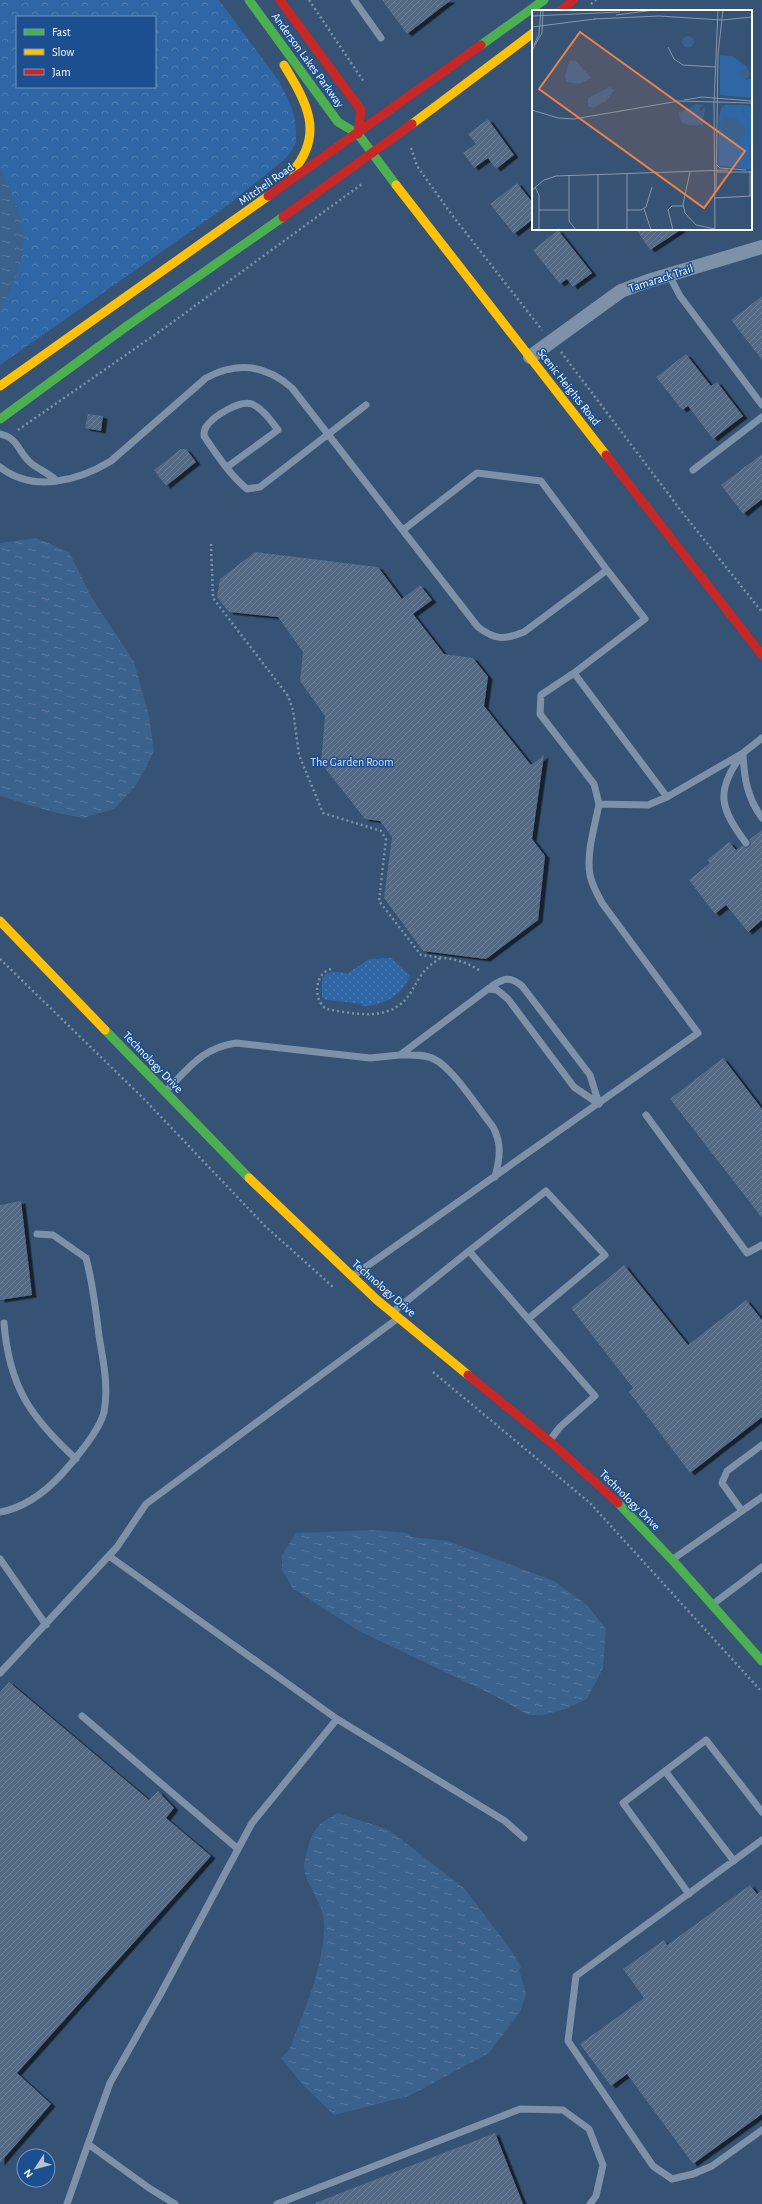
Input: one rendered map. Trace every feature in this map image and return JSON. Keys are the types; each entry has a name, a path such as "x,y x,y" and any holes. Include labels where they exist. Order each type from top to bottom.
{"street":[{"name":"Anderson Lakes Parkway","path":"249,0 338,122 358,134 360,110 280,0"},
{"name":"Mitchell Road","path":"0,386 358,134 544,0"},
{"path":"562,10 573,0"},
{"path":"242,6 250,18"},
{"path":"0,419 127,326 372,153 532,35"},
{"path":"241,216 294,171 305,159 310,146 312,131 308,112 285,67 276,55"},
{"name":"Scenic Heights Road","path":"358,134 762,655"},
{"name":"Tamarack Trail","path":"530,357 622,291 669,274 762,247"},
{"name":"Technology Drive","path":"0,921 293,1222 351,1277 549,1441 615,1501 672,1560 762,1661"}],"lane":[{"path":"354,0 382,38"},
{"path":"669,274 680,296 762,404"},
{"path":"0,467 8,474 24,480 37,482 76,478 111,462 206,378 219,371 232,368 250,368 268,371 282,379 292,388 478,626 489,635 500,638 512,637 524,632 607,570"},
{"path":"227,467 278,430 266,415 253,404 235,405 210,422 205,428 204,436 237,481 247,489 260,487 366,405"},
{"path":"693,470 762,417"},
{"path":"0,434 10,436 32,464 46,471 56,480"},
{"path":"351,1277 698,1033 602,903 594,889 590,874 590,858 599,804 594,784 540,714 541,695 574,673 645,620 541,481 477,473 403,530"},
{"path":"574,673 667,797"},
{"path":"599,804 648,805 667,797 743,753 762,738"},
{"path":"743,753 744,776 748,796 762,818"},
{"path":"743,753 730,771 723,788 725,810 732,825 746,843"},
{"path":"400,1055 488,989 507,978 513,979 522,986 590,1075 599,1104"},
{"path":"488,989 497,990 508,998 574,1087 599,1104"},
{"path":"166,1092 198,1059 220,1045 236,1043 370,1058 400,1055 423,1055 434,1058 445,1066 493,1127 499,1138 500,1150 494,1177"},
{"path":"646,1115 748,1254 762,1245"},
{"path":"0,1673 117,1547 146,1504 395,1315 469,1251 546,1191 605,1255 528,1320"},
{"path":"0,1512 10,1510 32,1500 57,1479 76,1459 104,1413 105,1376 93,1283 86,1258 53,1235 37,1234"},
{"path":"469,1251 595,1396 560,1427 549,1441"},
{"path":"4,1323 8,1354 24,1400 38,1421 76,1459"},
{"path":"742,1511 722,1483 727,1471 762,1445"},
{"path":"672,1560 762,1497"},
{"path":"109,1556 337,1719 505,1821 524,1838"},
{"path":"0,1559 46,1625"},
{"path":"712,1605 762,1567"},
{"path":"82,1716 238,1849"},
{"path":"67,2204 110,2083 160,1994 252,1823 337,1719"},
{"path":"689,1894 623,1803 706,1740 762,1812"},
{"path":"665,1771 734,1861"},
{"path":"762,1840 576,1976 568,2041 653,2166 672,2178 694,2174 712,2166 762,2130"},
{"path":"276,2204 520,2109 563,2110 589,2129 603,2165 596,2196 590,2204"},
{"path":"88,2144 149,2188 175,2204"}],"path":[{"path":"405,149 411,148 417,166 511,293 552,340 678,506 762,612"},
{"path":"10,436 166,327 383,168"},
{"path":"211,544 213,598 288,696 293,710 299,755 323,813 381,831 386,839 379,901 421,955 471,964 481,972"},
{"path":"331,969 320,977 317,997 322,1006 326,1009 374,1015 390,1010 403,1003 427,967 442,958"}],"green space":[{"path":"0,0 219,0 279,81 294,115 296,131 296,142 285,159 224,208 0,365"},
{"path":"391,958 410,976 397,994 384,1002 370,1006 362,1006 362,1004 326,1000 322,997 322,979 330,972 348,973 369,959"}],"water":[{"path":"0,171 5,178 20,215 23,230 23,243 19,270 0,312"},
{"path":"36,538 69,552 92,598 134,662 149,716 154,751 137,784 114,809 83,818 52,812 0,796 0,543"},
{"path":"378,1530 406,1533 412,1537 448,1541 554,1581 586,1604 606,1629 603,1668 587,1699 566,1709 542,1715 528,1715 497,1697 359,1631 293,1589 282,1570 282,1555 296,1533"},
{"path":"338,1813 389,1830 465,1889 511,1950 521,1967 519,1970 526,1994 520,2012 489,2053 409,2096 334,2115 304,2086 281,2058 289,2050 306,2006 316,1976 323,1946 324,1921 320,1905 306,1877 304,1869 305,1859 315,1830 326,1820"}],"building":[{"path":"382,0 451,0 407,34"},
{"path":"488,119 514,155 496,169 488,158 474,168 463,153 476,144 468,134"},
{"path":"517,183 532,202 532,220 514,234 490,204"},
{"path":"558,230 592,273 573,287 567,279 560,284 533,250"},
{"path":"637,230 680,230 650,250"},
{"path":"762,296 762,360 731,320"},
{"path":"686,354 711,386 717,382 743,416 713,439 688,406 682,410 656,377"},
{"path":"88,414 103,416 101,431 85,428"},
{"path":"181,449 186,449 196,462 166,486 154,470"},
{"path":"762,454 762,499 743,514 721,485"},
{"path":"255,552 378,567 402,599 420,585 432,600 413,614 444,654 473,658 488,677 484,706 531,765 544,755 532,839 545,856 538,920 486,959 423,951 384,898 392,837 380,821 365,819 321,763 325,716 300,681 303,652 278,617 229,612 217,597 220,579"},
{"path":"762,830 762,920 748,932 726,905 715,914 689,880 710,863 707,860 729,842 736,850 742,846 747,848 751,845 750,839"},
{"path":"723,1058 762,1109 762,1218 670,1099"},
{"path":"21,1201 32,1295 0,1300 0,1205"},
{"path":"624,1265 688,1345 746,1300 762,1320 762,1417 690,1473 629,1392 633,1388 571,1308"},
{"path":"9,1682 149,1800 158,1791 174,1808 166,1818 211,1856 17,2073 51,2104 0,2163 0,1692"},
{"path":"750,1885 757,1894 762,1890 762,2114 693,2164 627,2074 611,2086 580,2044 644,1998 623,1969 664,1940 667,1945"},
{"path":"495,2133 523,2204 315,2203"}],"traffic: fast":[{"path":"249,0 338,122 358,134 396,185"},
{"path":"481,45 544,0"},
{"path":"0,419 127,326 283,217"},
{"path":"105,1030 249,1178"},
{"path":"618,1503 675,1563 762,1661"}],"traffic: slow":[{"path":"412,124 532,34"},
{"path":"284,65 300,92 309,118 310,131 308,145 302,158 292,172"},
{"path":"396,185 606,455"},
{"path":"0,386 268,196"},
{"path":"0,921 105,1030"},
{"path":"249,1178 377,1300 468,1375"}],"traffic: jam":[{"path":"280,0 361,110 358,134"},
{"path":"562,10 573,0"},
{"path":"268,196 481,45"},
{"path":"283,217 412,124"},
{"path":"606,455 762,655"},
{"path":"468,1375 554,1445 618,1503"}],"park label":[{"name":"The Garden Room","path":"352,762"}]}
